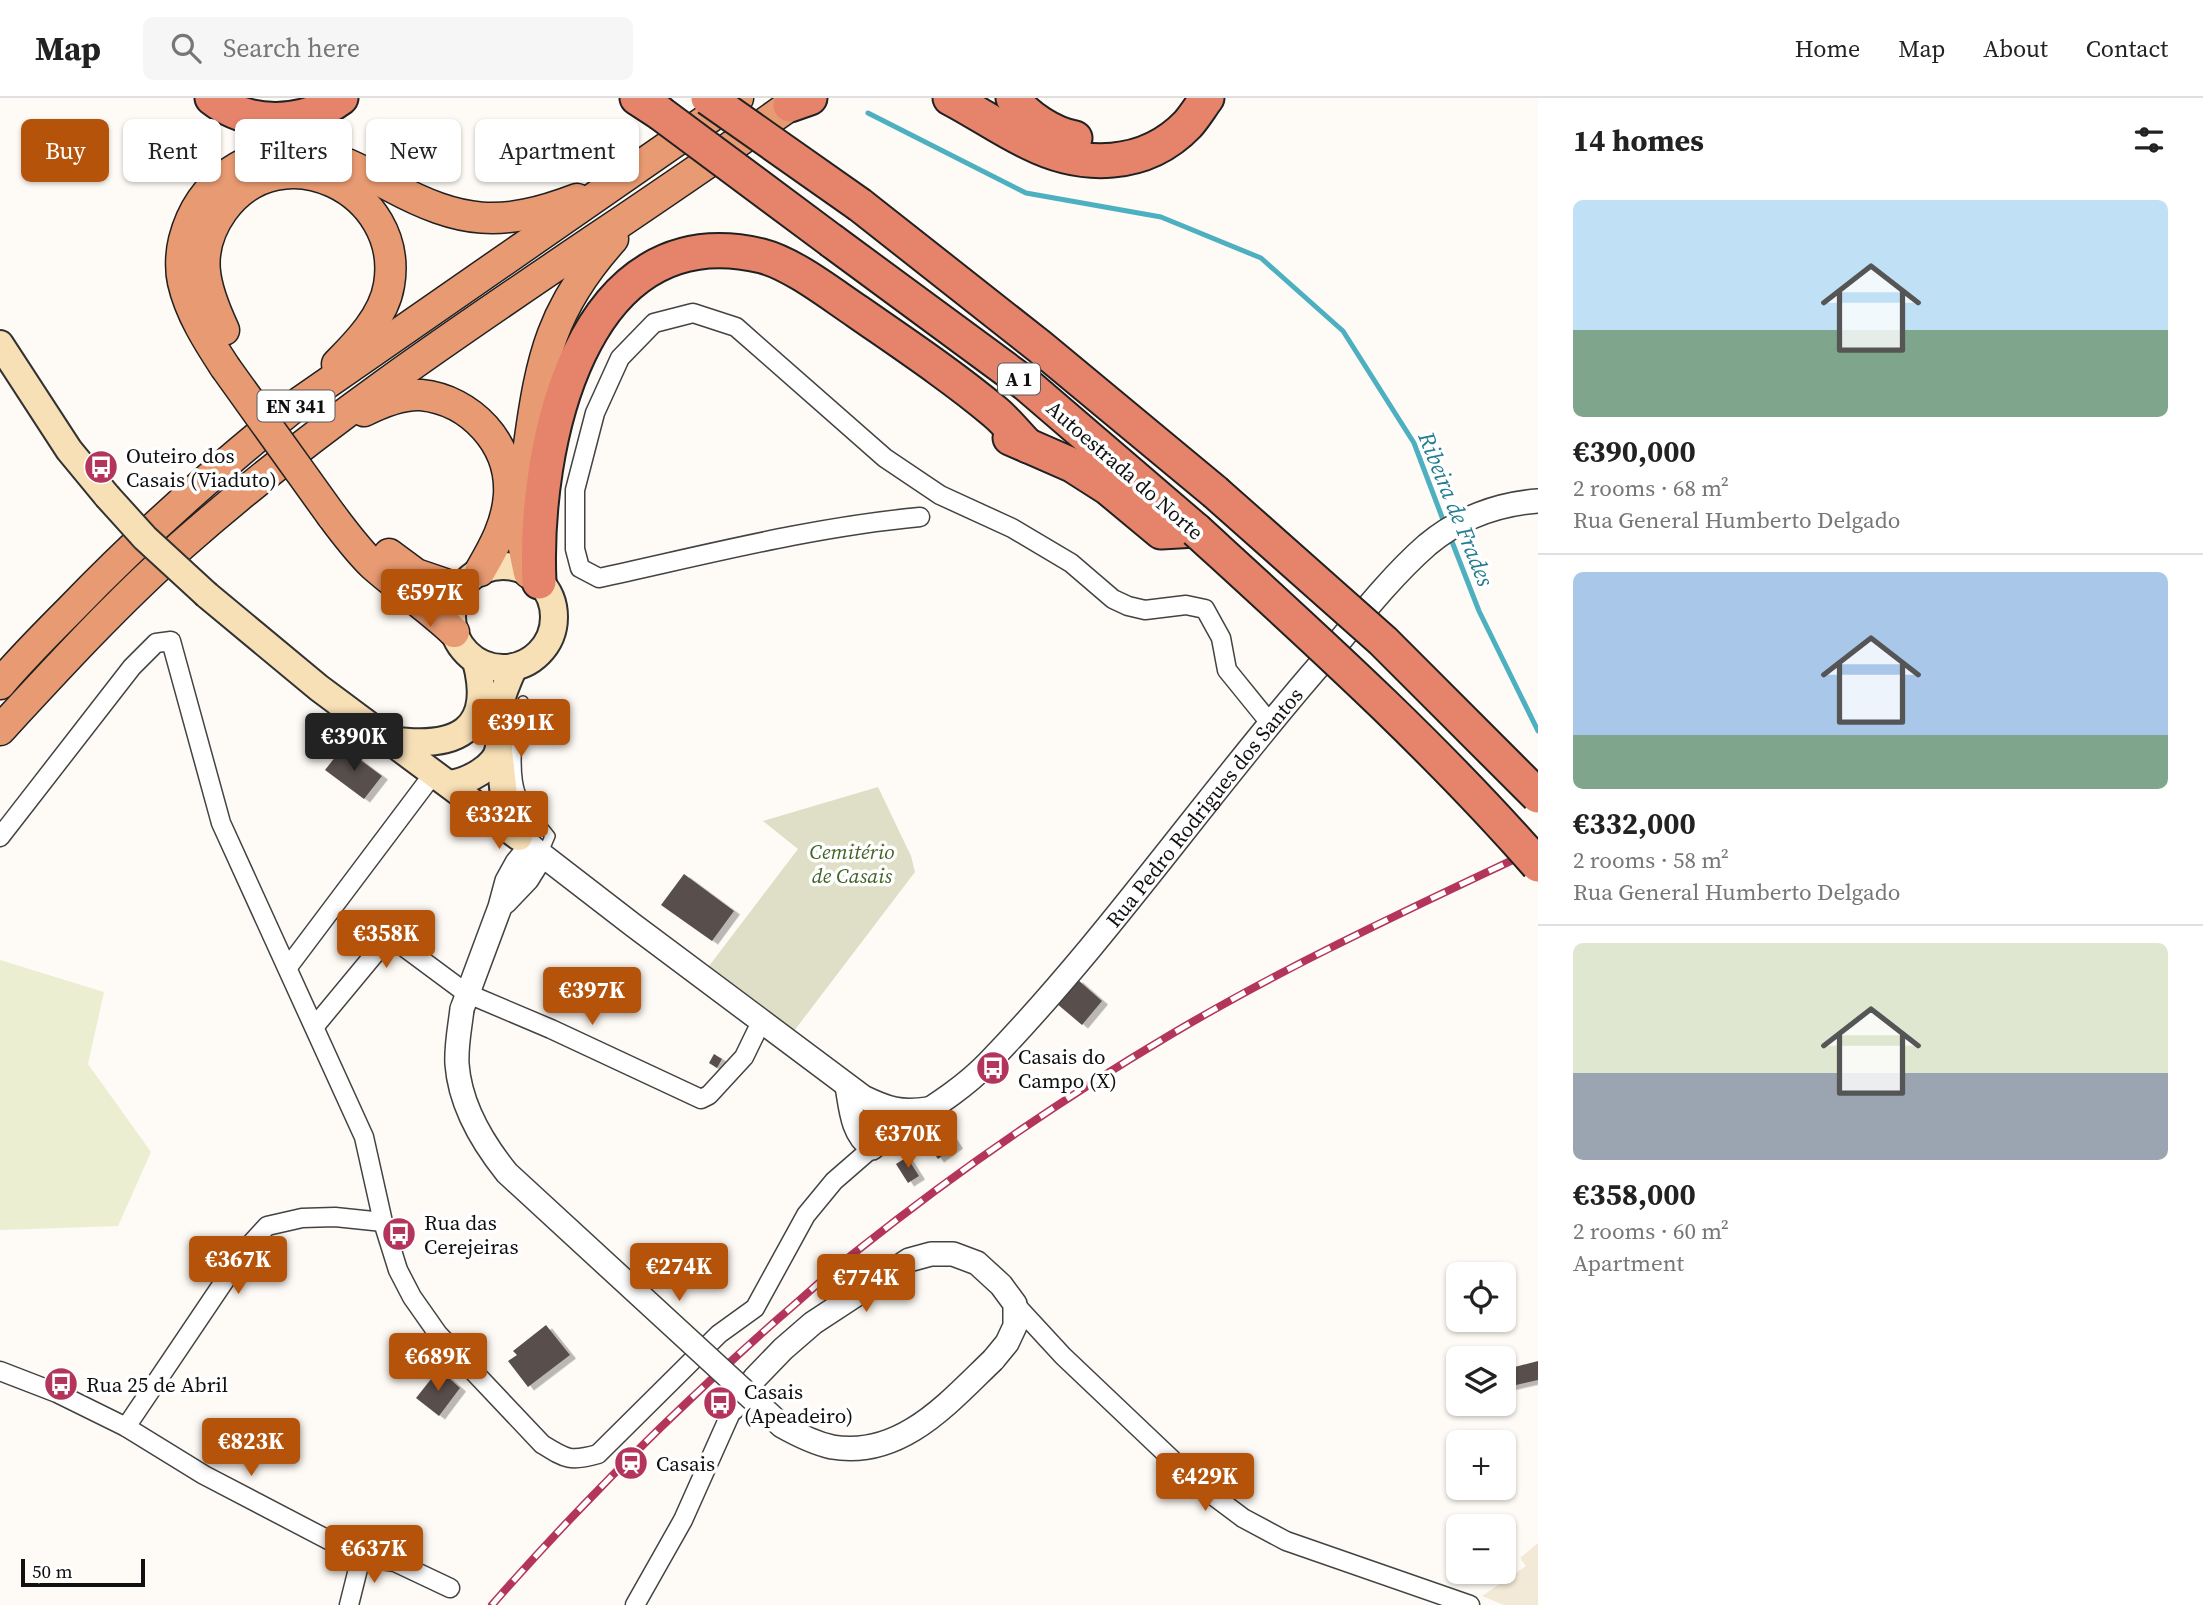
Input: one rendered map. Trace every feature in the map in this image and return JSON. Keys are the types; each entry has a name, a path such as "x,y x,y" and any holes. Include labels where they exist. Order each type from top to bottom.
{"highway":[{"path":"212,98 226,109 255,119 283,120 314,113 341,98"},
{"name":"Autoestrada do Norte","path":"708,98 860,205 1039,345 1215,492 1383,641 1538,796"},
{"name":"EN 341","path":"0,684 106,572 155,525 203,481 300,402 738,98"},
{"path":"950,98 1030,143 1064,156 1097,162 1128,158 1162,145 1188,124 1207,98"},
{"path":"1013,98 1040,123 1068,136 1094,141 1123,138 1153,128 1177,111 1186,98"},
{"name":"EN 341","path":"0,730 85,637 181,546 322,431 413,363 800,100"},
{"name":"Autoestrada do Norte","path":"648,105 1026,384 1196,530 1354,674 1538,865"},
{"path":"454,632 373,565 353,543 338,510 233,362 210,343 193,311 182,280 182,250 189,221 201,199 221,178 246,163 279,153 313,154 355,167 421,202 451,213 482,218 515,217 551,209 613,186"},
{"path":"233,362 204,275 205,249 212,225 231,200 253,182 283,173 318,175 346,187 366,205 383,231 390,259 389,286 378,314 357,344 300,402"},
{"path":"534,577 523,544 521,518 536,390 544,356 567,302 591,264 618,232 655,198"},
{"path":"534,577 545,474 556,416 568,377 589,334 606,308 634,280 661,263 691,253 723,251 763,257 798,273 839,299 917,376 983,425 1072,465 1099,482 1161,532 1196,530"},
{"path":"322,431 369,408 395,399 419,395 442,400 463,408 485,426 499,449 507,472 509,494 505,520 498,540 470,580 429,580 401,565 366,531 338,510"}],"main road":[{"path":"0,344 69,450 145,538 207,595 318,688 523,840"},
{"path":"497,566 513,567 534,577 551,601 553,624 549,639 540,652 514,667 488,666 476,661 459,643 454,632 453,610 470,580 497,566"},
{"path":"442,779 463,733 472,724 482,702 476,661"},
{"path":"514,667 498,712 499,750 506,805 523,840"},
{"path":"391,740 416,743 442,740 463,733"},
{"path":"442,779 468,779 490,763 499,750"}],"street":[{"path":"920,517 871,522 598,578 580,568 575,548 575,490 595,413 620,358 654,323 693,313 736,327 885,458 940,495 1012,528 1071,562 1113,599 1145,610 1186,605 1205,608 1221,638 1227,670 1270,723"},
{"name":"Rua Pedro Rodrigues dos Santos","path":"878,1144 954,1094 989,1063 1066,976 1270,723 1391,582 1427,545 1456,524 1483,512 1516,502 1538,501"},
{"path":"0,837 132,667 156,643 171,641 221,823 364,1137 383,1222 398,1269 412,1297 438,1334 542,1444 563,1457 580,1459 598,1454 719,1334 755,1308 806,1215 834,1181 878,1144"},
{"path":"288,967 442,779"},
{"path":"523,840 855,1091 897,1111 931,1109"},
{"path":"514,884 508,858 523,840"},
{"path":"523,840 514,884 500,907 464,1001 457,1063 463,1095 486,1148 507,1173 782,1426 806,1439 834,1447 859,1447 886,1442 912,1432 939,1411 993,1360 1007,1343 1015,1326 1015,1304"},
{"path":"514,884 570,876"},
{"path":"314,1026 378,950 391,942 400,944 464,1001 551,1029 701,1099 709,1095 744,1057 761,1021"},
{"path":"855,1091 855,1125 862,1139 878,1144"},
{"path":"126,1427 246,1250 267,1226 335,1217 383,1222"},
{"path":"635,1605 683,1520 733,1408 755,1378 813,1323 909,1260 931,1254 953,1254 977,1263 1001,1285 1063,1356 1181,1468 1243,1518 1286,1541 1470,1605"},
{"path":"0,1371 57,1393 126,1427 204,1475 361,1557 395,1562 450,1588"},
{"path":"349,1605 361,1557"}],"lane":[{"path":"523,701 517,720 517,780 526,804 550,836 523,840"}],"shaded area":[{"path":"1538,1543 1538,1605 1504,1605 1482,1596 1500,1584 1516,1584 1516,1573 1526,1566 1520,1558"}],"green space":[{"name":"Cemitério de Casais","path":"878,787 911,856 915,872 794,1031 709,966 798,849 763,821"},
{"path":"0,960 104,992 88,1064 151,1152 118,1226 0,1230"}],"building":[{"path":"343,747 382,776 364,799 325,770"},
{"path":"684,874 734,911 712,941 661,905"},
{"path":"1077,979 1102,1001 1082,1025 1056,1003"},
{"path":"714,1054 722,1059 717,1068 709,1063"},
{"path":"944,1125 957,1145 938,1159 924,1139"},
{"path":"907,1157 919,1176 908,1183 896,1164"},
{"path":"546,1325 570,1355 528,1387 508,1361 517,1355 513,1351"},
{"path":"1538,1361 1538,1380 1516,1385 1516,1367"},
{"path":"439,1369 460,1388 439,1416 416,1398"}],"waterway":[{"name":"Ribeira de Frades","path":"868,113 1026,193 1161,217 1261,258 1343,331 1414,443 1445,525"},
{"name":"Ribeira de Frades","path":"1449,534 1479,611 1538,731"}],"railway":[{"path":"492,1605 595,1493 741,1352 848,1258 972,1164 1090,1084 1215,1009 1352,937 1538,848"}],"place":[{"name":"Outeiro dos Casais (Viaduto)","path":"101,467"},
{"name":"Casais do Campo (X)","path":"993,1068"},
{"name":"Rua das Cerejeiras","path":"399,1234"},
{"name":"Rua 25 de Abril","path":"61,1384"},
{"name":"Casais (Apeadeiro)","path":"720,1403"},
{"name":"Casais","path":"631,1463"}]}
